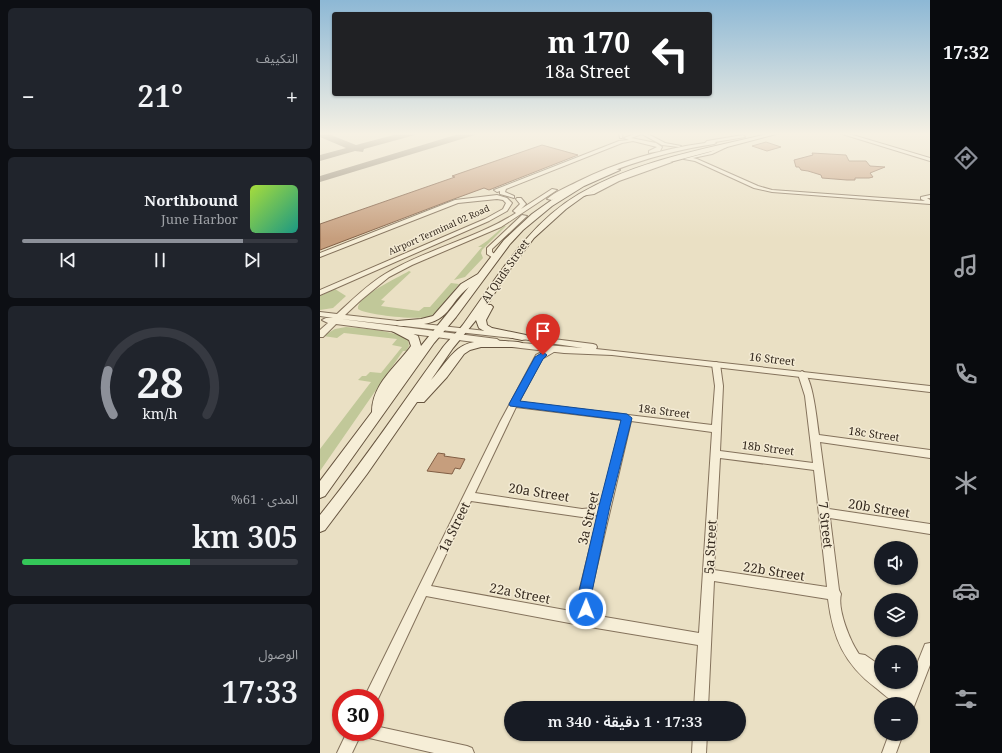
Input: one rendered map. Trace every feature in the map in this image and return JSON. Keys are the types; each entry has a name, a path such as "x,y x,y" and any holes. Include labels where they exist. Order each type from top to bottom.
{"main road":[{"name":"Al Quds Street","path":"320,492 510,238 552,200 582,185 623,168"},
{"name":"Al Quds Street","path":"320,526 403,414 449,346 461,334 522,246 539,227 567,204 607,182 641,168"},
{"path":"516,223 530,219"},
{"path":"397,326 426,322 436,318 464,286 482,275"},
{"path":"498,280 496,294 481,320 481,324 489,330 520,341"},
{"path":"378,413 377,406 382,392 416,346 414,338 397,326"},
{"path":"403,414 436,383 463,349 473,345 520,341"}],"street":[{"path":"457,201 503,188 554,168"},
{"path":"503,188 502,193 519,199 534,199 603,168"},
{"path":"495,257 488,251 516,223 576,184 614,168"},
{"path":"581,196 592,193 617,180 650,168"},
{"path":"715,168 752,185 778,192 930,202"},
{"name":"Airport Terminal 02 Road","path":"328,324 375,284 397,271 499,226 554,190"},
{"path":"915,202 925,196 930,196"},
{"name":"Airport Terminal 02 Road","path":"320,255 457,201 497,197 505,199 509,203 507,208 502,212 483,222 320,294"},
{"path":"923,198 930,202"},
{"name":"Airport Terminal 02 Road","path":"328,324 366,285 383,274 505,218 523,205 523,202 519,199"},
{"path":"354,302 355,311 368,319 397,326"},
{"path":"320,314 328,324 336,327 352,324"},
{"path":"328,324 368,319"},
{"path":"328,324 397,326 439,331"},
{"name":"16 Street","path":"439,331 520,341 576,344 612,352"},
{"name":"16 Street","path":"520,341 534,347 612,352 930,389"},
{"path":"534,347 539,357 555,349"},
{"name":"1a Street","path":"375,689 514,404 539,357"},
{"name":"5a Street","path":"701,701 720,364"},
{"name":"7 Street","path":"805,374 842,636 850,653 866,671 905,697"},
{"name":"18a Street","path":"514,404 717,429"},
{"name":"3a Street","path":"596,622 586,609 584,600 627,418"},
{"name":"18c Street","path":"814,438 930,454"},
{"name":"18b Street","path":"715,454 818,467"},
{"name":"20a Street","path":"469,496 582,513 594,512 605,506"},
{"name":"20b Street","path":"824,513 930,530"},
{"name":"22b Street","path":"709,575 835,594"},
{"name":"22a Street","path":"424,590 596,622 705,640"},
{"path":"910,697 930,649"},
{"path":"850,653 874,669"},
{"path":"900,689 907,697"},
{"path":"384,735 467,753"},
{"path":"344,753 350,741"},
{"path":"699,753 700,741"},
{"path":"889,753 893,741"}],"green space":[{"path":"506,226 482,250 481,253 483,258 465,277 454,280 482,247 478,247"},
{"path":"409,271 411,272 381,300 385,301 381,306 419,311 424,307 430,307 451,283 459,284 439,309 431,316 406,318 382,315 358,309 359,304 370,293"},
{"path":"335,289 346,296 333,308 320,310 320,296"},
{"path":"346,327 379,330 396,334 408,340 409,346 406,351 403,351 320,471 320,449 371,382 358,380 370,372 381,373 402,347 392,345 397,339 344,333 337,338 323,336 335,329"}],"building":[{"path":"475,168 545,168 489,190 484,188 320,250 320,224 455,177 452,176"},
{"path":"800,168 882,168 870,173 873,177 855,178 855,180 822,178 821,175 801,170"},
{"path":"438,453 445,454 444,456 465,459 460,469 455,468 452,474 427,471"}],"taxiway":[{"path":"320,179 356,168"}],"route":[{"path":"543,355 539,357 514,404 627,418 585,592 584,600 586,609"}]}
